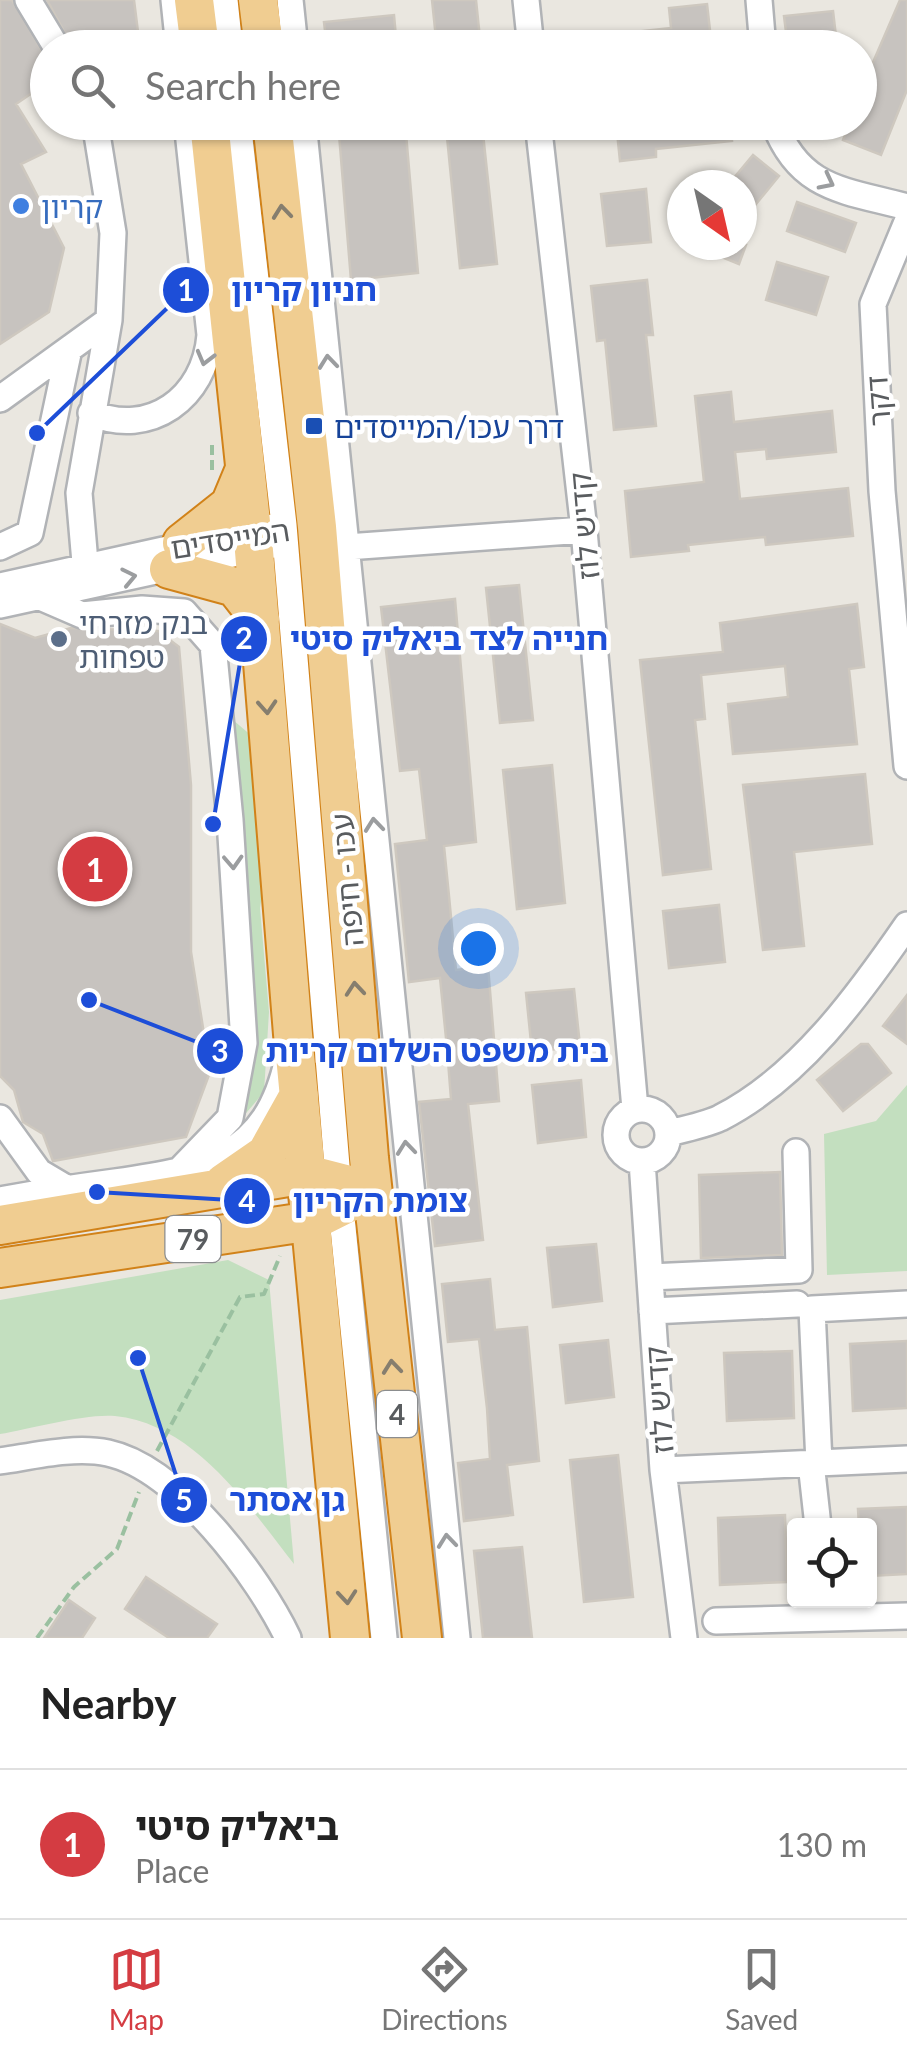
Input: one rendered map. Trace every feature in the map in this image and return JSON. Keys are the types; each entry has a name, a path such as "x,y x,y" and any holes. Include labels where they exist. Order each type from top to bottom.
{"highway":[{"path":"194,0 198,30"},
{"path":"258,0 262,30"},
{"name":"עכו - חיפה","path":"211,140 246,467 290,537 326,1203"},
{"name":"עכו - חיפה","path":"274,140 307,432 290,537 260,620 293,1034 300,1092 422,1638"},
{"path":"246,467 230,505 176,556 236,586 260,620"},
{"path":"186,1184 258,1162 282,1131 300,1092"},
{"name":"79","path":"0,1226 186,1184 326,1203"},
{"name":"79","path":"0,1268 245,1231 326,1203"},
{"name":"4","path":"326,1203 304,1268 320,1308 350,1638"}],"street":[{"path":"28,0 46,30"},
{"path":"174,0 178,30"},
{"path":"225,0 228,30"},
{"path":"290,0 293,30"},
{"path":"526,0 528,30"},
{"path":"758,0 761,30"},
{"path":"85,576 79,493 109,320 113,233 97,140"},
{"path":"90,413 116,424 147,419 183,396 206,365 210,335 190,140"},
{"path":"240,140 290,537 458,1638"},
{"path":"304,140 342,497"},
{"name":"קדיש לוז","path":"540,140 584,530 635,1109"},
{"path":"781,140 786,155 826,186 907,207"},
{"path":"193,178 219,207"},
{"name":"דקר","path":"907,222 873,304 898,570 907,766"},
{"path":"0,398 109,320"},
{"path":"0,547 30,534 68,349"},
{"path":"307,432 342,497"},
{"path":"290,537 342,497"},
{"name":"המייסדים","path":"0,586 85,576 290,537 584,530"},
{"name":"המייסדים","path":"0,605 38,596 85,576"},
{"path":"38,596 82,615 142,609 184,612 213,645 230,820 244,1044 230,1118 186,1184"},
{"path":"668,1134 658,1113 635,1109 616,1126 616,1143 626,1156 642,1161 658,1156 668,1134 717,1120 756,1097 859,994 907,925"},
{"path":"0,1200 66,1188 186,1184 258,1128 276,1099 293,1034"},
{"path":"0,1094 2,1120 39,1172 66,1188"},
{"path":"650,1276 798,1270 796,1152"},
{"name":"קדיש לוז","path":"642,1161 663,1470 684,1638"},
{"path":"326,1203 384,1638"},
{"path":"652,1311 797,1304"},
{"path":"818,1518 812,1309 907,1304"},
{"path":"0,1461 58,1453 106,1452 147,1471 179,1496 231,1550 270,1600 288,1638"},
{"path":"663,1470 907,1459"},
{"path":"716,1621 828,1609 907,1616"}],"path":[{"path":"37,1638 74,1587 117,1549 147,1471 240,1297 264,1294 326,1203"}],"green space":[{"path":"226,714 253,737 267,865 260,908 269,1012 264,1092 235,1126"},
{"path":"907,1085 907,1271 827,1275 824,1134 876,1121"},
{"path":"228,1260 269,1280 294,1564 218,1472 170,1434 144,1422 103,1416 0,1434 0,1300"}],"building":[{"name":"קריון","path":"0,0 12,0 30,30 30,94 16,104 30,126 30,140 38,140 46,152 21,164 64,248 49,312 0,344"},
{"path":"47,0 134,0 138,30 63,30"},
{"path":"432,0 476,0 479,30 435,30"},
{"path":"900,0 907,0 907,90 881,155 843,140 877,140 877,53"},
{"path":"707,4 710,30 652,30 671,28 669,8"},
{"path":"833,11 835,30 786,30 784,16"},
{"path":"394,15 395,30 325,30 324,22"},
{"path":"339,140 407,140 418,273 351,280"},
{"path":"447,140 484,140 497,264 460,268"},
{"path":"618,140 732,140 656,149 656,157 620,161"},
{"path":"753,155 779,176 757,203 757,170 740,170"},
{"path":"646,189 651,242 607,246 601,194"},
{"path":"797,202 856,223 845,252 787,231"},
{"path":"777,262 828,277 816,315 766,300"},
{"path":"647,280 653,335 646,335 656,426 614,430 605,340 597,341 591,286"},
{"path":"731,392 734,422 832,411 836,452 767,459 766,449 735,452 740,499 848,488 853,536 766,545 765,537 688,545 689,551 631,557 625,491 704,482 695,396"},
{"path":"519,585 533,720 500,723 486,588"},
{"path":"455,599 476,842 444,846 456,970 488,966 499,1101 468,1104 483,1240 435,1246 419,1102 451,1099 447,1048 440,978 409,982 395,844 427,840 419,769 400,771 381,607"},
{"path":"857,604 864,667 849,669 857,744 733,754 728,704 788,697 785,666 701,675 705,719 695,720 711,869 663,875 640,660 723,652 720,623"},
{"path":"0,624 35,638 71,628 158,631 179,647 191,785 191,952 210,1072 186,1137 53,1161 43,1134 23,1122 14,1090 0,1076"},
{"path":"552,765 565,903 517,909 503,770"},
{"path":"865,774 872,844 794,852 804,946 763,950 743,785"},
{"path":"719,905 725,962 669,968 663,911"},
{"path":"574,989 580,1046 532,1052 526,993"},
{"path":"907,995 907,1044 883,1026"},
{"path":"861,1044 868,1044 891,1073 843,1111 817,1080"},
{"path":"581,1080 586,1137 538,1143 532,1085"},
{"path":"780,1172 782,1255 701,1258 699,1175"},
{"path":"596,1244 602,1301 553,1307 547,1248"},
{"path":"490,1279 495,1330 527,1327 539,1461 507,1465 513,1515 464,1521 458,1463 490,1459 487,1408 479,1339 448,1342 442,1284"},
{"path":"608,1340 614,1397 566,1403 560,1345"},
{"path":"907,1341 907,1408 853,1411 850,1344"},
{"path":"792,1351 794,1418 727,1421 724,1353"},
{"path":"618,1455 633,1597 584,1602 570,1460"},
{"path":"907,1507 907,1574 877,1576 877,1518 859,1518 858,1509"},
{"path":"785,1515 787,1582 720,1585 718,1518"},
{"path":"522,1547 532,1638 483,1638 474,1551"},
{"path":"146,1577 217,1624 207,1638 169,1638 125,1609"},
{"path":"69,1600 95,1618 82,1638 44,1638"}],"place":[{"name":"קריון","path":"21,206"},
{"name":"דרך עכו/המייסדים","path":"314,426"},
{"name":"חניון קריון","path":"37,433"},
{"name":"בנק מזרחי טפחות","path":"59,639"},
{"name":"חנייה לצד ביאליק סיטי","path":"213,824"},
{"name":"ביאליק סיטי","path":"95,869"},
{"name":"בית משפט השלום קריות","path":"89,1000"},
{"name":"צומת הקריון","path":"97,1192"},
{"name":"גן אסתר","path":"138,1358"}]}
